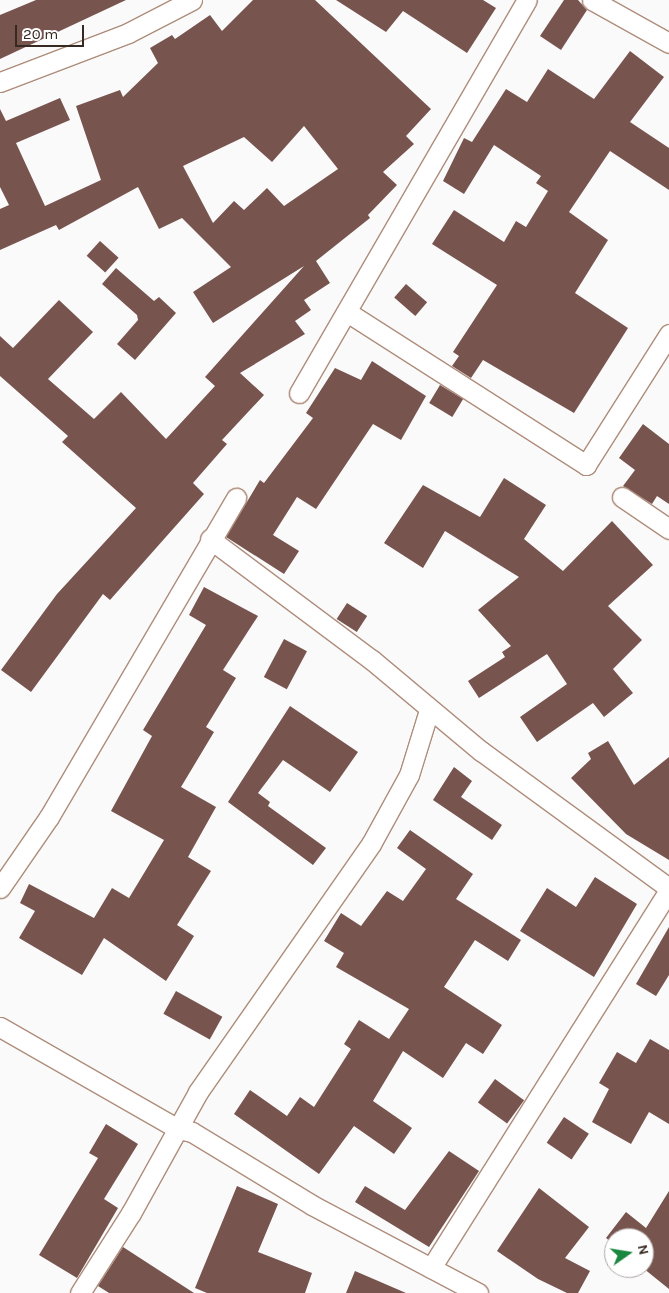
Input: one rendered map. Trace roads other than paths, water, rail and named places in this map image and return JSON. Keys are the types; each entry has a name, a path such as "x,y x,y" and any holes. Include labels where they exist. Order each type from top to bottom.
{"street":[{"path":"0,82 128,32 192,0"},
{"path":"299,394 527,0"},
{"path":"592,0 669,43"},
{"path":"347,312 586,465 669,334"},
{"path":"622,497 669,529"},
{"path":"0,888 54,809 210,539 236,498"},
{"path":"210,539 372,660 429,710 669,889 431,1268"},
{"path":"80,1293 198,1092 372,844 413,767 429,710"},
{"path":"0,1027 178,1129 192,1132 312,1205 478,1293"}]}
